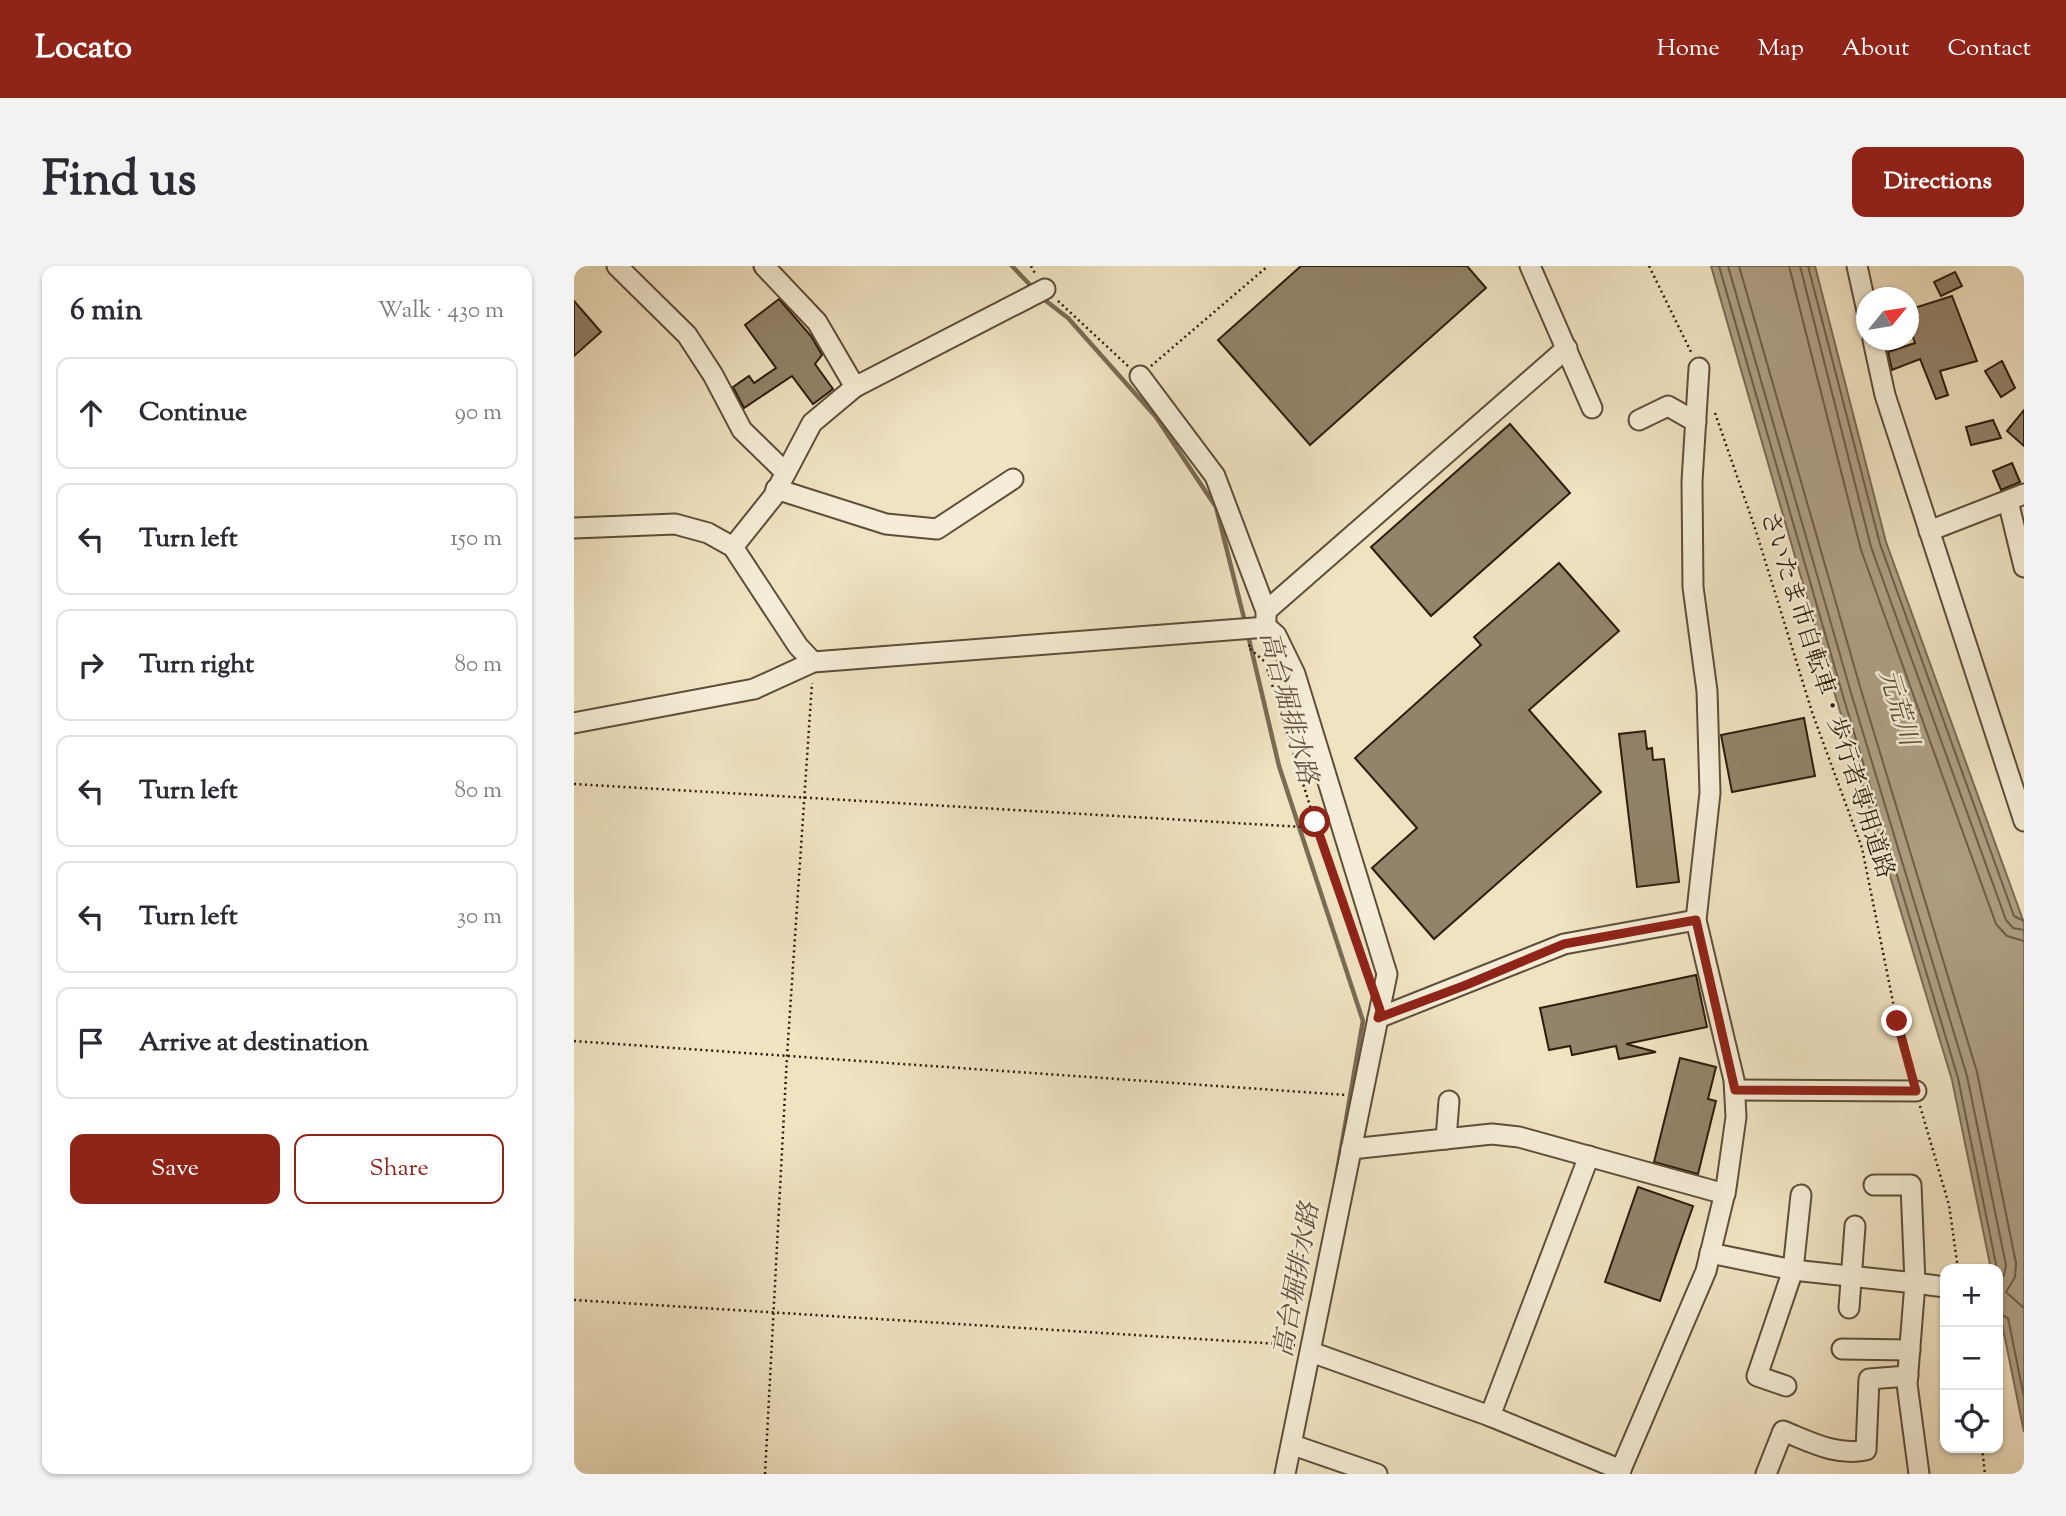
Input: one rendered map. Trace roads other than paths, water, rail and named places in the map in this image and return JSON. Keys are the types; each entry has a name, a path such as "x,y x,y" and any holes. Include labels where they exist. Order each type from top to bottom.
{"street":[{"path":"617,266 687,335 742,430 780,480 886,524 937,530 1013,479"},
{"path":"764,266 817,322 855,387"},
{"path":"1530,266 1592,408"},
{"path":"1857,266 1862,287"},
{"path":"733,547 780,480 812,423 855,387 1045,289"},
{"path":"574,723 754,690 813,662 1264,622 1567,348"},
{"path":"1874,350 1885,395 2024,821"},
{"path":"1312,1349 1490,1416 1620,1472 1706,1271 1725,1194 1736,1117 1735,1090 1696,920 1710,793 1707,691 1693,587 1692,481 1699,368"},
{"path":"1140,376 1215,476 1264,622 1276,635 1295,674 1387,974 1286,1474"},
{"path":"1639,420 1668,406 1696,422"},
{"path":"1929,531 2016,497 2024,567"},
{"path":"574,528 675,524 708,533 733,547 798,646 813,662"},
{"path":"1379,1014 1466,985 1564,944 1696,920"},
{"path":"1735,1090 1916,1091"},
{"path":"1446,1139 1449,1101"},
{"path":"1351,1149 1492,1134 1519,1137 1725,1194"},
{"path":"1490,1416 1589,1156"},
{"path":"1874,1185 1911,1185 1915,1283 1908,1376 1919,1474"},
{"path":"1786,1386 1757,1377 1793,1270 1801,1195"},
{"path":"1849,1308 1855,1226"},
{"path":"1710,1253 1793,1270 1940,1286"},
{"path":"1842,1349 1910,1350"},
{"path":"1766,1474 1783,1431 1828,1449 1850,1453 1866,1450 1870,1379 1908,1376"},
{"path":"1293,1445 1377,1474"}],"water":[{"name":"元荒川","path":"1711,266 1815,266 1886,542 2024,923 2024,1432 2003,1329 2003,1264 1990,1264 1952,1080 1836,698"}],"waterway":[{"name":"高台堀排水路","path":"1012,266 1033,288"},
{"name":"高台堀排水路","path":"1041,297 1068,318 1156,417 1216,507 1245,622"},
{"name":"高台堀排水路","path":"1248,635 1279,766 1363,1021 1335,1184"}]}
